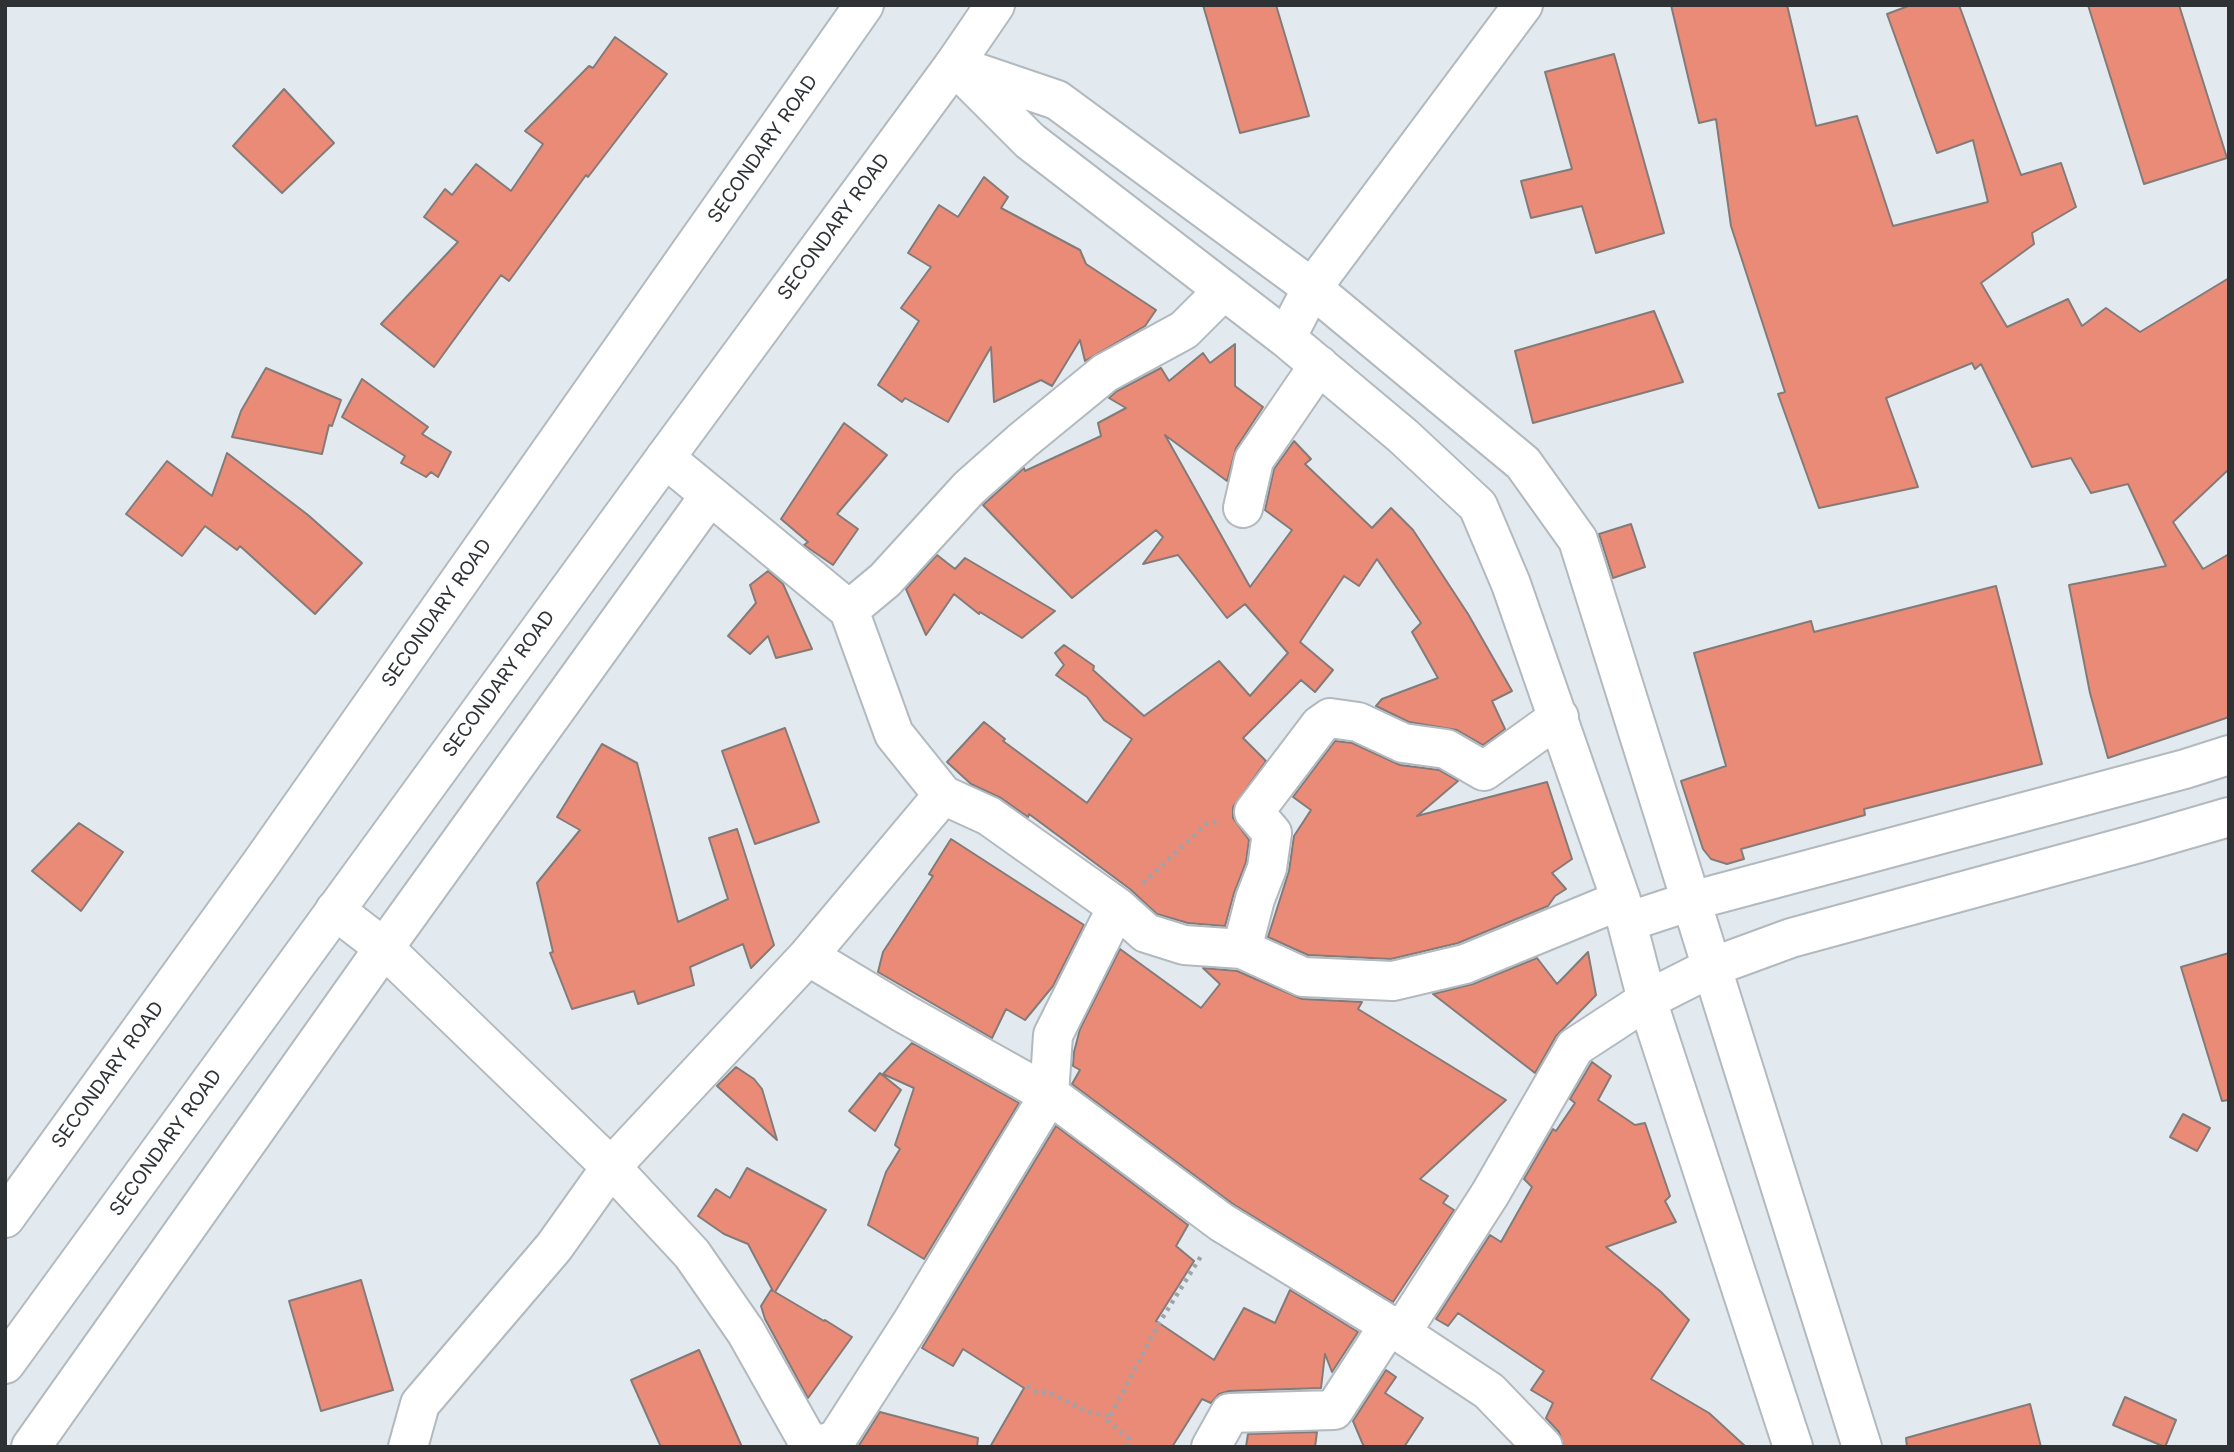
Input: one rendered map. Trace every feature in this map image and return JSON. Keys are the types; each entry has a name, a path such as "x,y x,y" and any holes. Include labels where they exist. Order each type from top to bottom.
{"street":[{"name":"SECONDARY ROAD","path":"5,1217 260,865 864,5"},
{"name":"SECONDARY ROAD","path":"5,1364 664,458 954,65 995,5"},
{"path":"954,65 1006,5"},
{"path":"1286,338 1312,288 1523,5"},
{"path":"954,65 1057,100 1312,288 1523,463 1578,540 1862,1447"},
{"path":"954,65 1030,141 1286,338 1403,436 1478,506 1511,584 1559,717 1624,911 1647,1000 1793,1447"},
{"path":"849,610 885,580 969,488 1022,441 1105,373 1184,330 1224,290"},
{"path":"1243,508 1254,460 1318,365"},
{"path":"664,458 849,610 894,734 943,796 989,816 1117,907 1146,933 1184,945 1242,949 1303,977 1393,981 1465,964 1624,911 1691,901 2229,755"},
{"path":"31,1447 384,948 710,495"},
{"path":"1242,949 1255,899 1267,868 1272,833 1254,812 1320,725 1330,718 1358,722 1403,743 1446,749 1484,771 1559,717"},
{"path":"408,1447 420,1404 554,1247 611,1167 808,956 943,796"},
{"path":"1389,1325 1406,1325 1490,1194 1575,1047 1647,1000 1712,967 1791,938 2229,817"},
{"path":"335,910 384,948 611,1167 692,1254 746,1332 811,1447 836,1440 912,1322 1049,1095 1053,1035 1117,907"},
{"path":"808,956 1049,1095 1221,1222 1389,1325 1489,1391 1543,1447"},
{"path":"1210,1447 1230,1413 1334,1410 1389,1325"}],"path":[{"path":"1117,907 1206,824 1254,812"},
{"path":"1126,1447 1129,1439 1108,1421 1110,1416 1158,1325 1221,1222"},
{"path":"1027,1386 1037,1393 1047,1392 1089,1412 1110,1416"}],"building":[{"path":"1203,5 1276,5 1309,116 1240,133"},
{"path":"1671,5 1787,5 1816,126 1857,116 1893,226 1988,202 1973,140 1937,153 1887,14 1911,5 1959,5 2021,175 2061,163 2076,207 2032,233 2034,244 1981,283 2007,327 2068,299 2082,326 2106,308 2140,332 2229,278 2229,469 2173,522 2203,569 2229,554 2229,717 2108,758 2090,693 2069,585 2166,566 2128,484 2091,493 2071,458 2032,467 1981,364 1975,369 1972,363 1886,398 1918,487 1819,508 1778,394 1785,392 1731,226 1716,119 1699,123"},
{"path":"2088,5 2179,5 2227,158 2144,184"},
{"path":"615,37 667,74 588,177 586,175 509,281 501,275 434,367 381,324 458,242 424,217 445,189 452,195 476,164 511,191 543,144 525,131 589,66 593,68"},
{"path":"1614,54 1664,233 1596,253 1582,206 1531,218 1521,181 1572,169 1545,72"},
{"path":"284,89 334,143 282,193 233,146"},
{"path":"984,177 1008,197 1001,208 1080,250 1086,264 1156,310 1145,326 1085,361 1080,340 1052,386 1041,380 994,402 991,347 948,422 905,398 902,402 878,385 919,321 901,308 931,267 908,253 939,205 958,217"},
{"path":"1654,311 1683,382 1533,423 1515,351"},
{"path":"1235,344 1235,386 1263,407 1236,448 1227,481 1165,435 1250,587 1292,530 1265,510 1274,469 1294,441 1311,459 1305,464 1372,528 1391,508 1413,530 1468,614 1512,691 1492,701 1505,729 1483,745 1457,730 1409,722 1376,706 1382,699 1438,678 1412,632 1421,623 1377,559 1359,586 1344,576 1300,642 1333,670 1315,692 1301,680 1243,738 1266,761 1233,807 1233,818 1249,840 1246,862 1225,926 1188,923 1157,914 1130,889 1029,814 1028,817 1001,798 971,784 947,762 984,722 1005,739 1003,741 1087,803 1132,739 1104,720 1087,697 1056,675 1064,665 1055,653 1064,645 1094,666 1093,670 1144,716 1219,661 1250,696 1288,653 1245,604 1227,618 1178,555 1143,564 1163,537 1156,530 1072,598 983,505 1024,468 1025,471 1101,436 1098,423 1126,408 1109,398 1117,391 1161,368 1169,381 1203,353 1210,363"},
{"path":"266,368 341,400 332,426 329,425 322,454 232,437 241,411"},
{"path":"362,379 428,427 422,434 451,452 438,477 431,472 426,477 401,463 405,456 342,417"},
{"path":"844,423 887,455 837,514 858,529 833,565 804,545 808,542 781,519"},
{"path":"227,453 308,515 362,563 315,614 240,546 237,550 205,526 182,556 126,514 167,461 212,496"},
{"path":"1631,524 1645,567 1613,578 1599,534"},
{"path":"937,555 955,569 965,558 1055,611 1022,638 980,612 979,614 954,594 926,635 906,589"},
{"path":"768,571 783,584 812,649 776,658 768,636 750,654 728,636 756,603 750,585"},
{"path":"1996,586 2042,764 1864,809 1865,815 1741,849 1744,859 1727,864 1711,859 1703,849 1681,781 1726,766 1694,653 1811,621 1814,632"},
{"path":"785,728 819,822 755,844 722,751"},
{"path":"1335,741 1352,743 1400,765 1439,770 1458,781 1417,816 1547,782 1572,859 1552,873 1566,889 1555,896 1548,906 1458,943 1391,959 1308,955 1268,937 1289,871 1294,836 1311,810 1293,797"},
{"path":"602,744 637,763 678,922 728,899 709,838 737,829 774,945 751,968 743,944 690,967 694,985 638,1004 634,991 572,1009 550,953 553,952 537,883 580,830 557,817"},
{"path":"79,823 123,852 81,911 32,871"},
{"path":"951,839 1084,925 1053,986 1025,1020 1006,1009 992,1038 878,972 883,952 933,876 929,874"},
{"path":"1120,949 1201,1008 1220,984 1203,968 1237,971 1302,999 1362,1002 1358,1009 1506,1100 1420,1179 1448,1196 1443,1203 1454,1210 1393,1302 1233,1204 1072,1084 1080,1070 1073,1066 1080,1029"},
{"path":"1588,952 1596,995 1556,1036 1535,1073 1433,994 1473,984 1537,958 1557,984"},
{"path":"2229,953 2229,1100 2222,1101 2181,967"},
{"path":"912,1043 1019,1103 924,1259 868,1225 886,1172 900,1149 895,1145 914,1088 883,1074"},
{"path":"1592,1062 1611,1076 1598,1100 1635,1125 1645,1123 1670,1196 1665,1201 1676,1222 1606,1247 1660,1291 1689,1320 1651,1379 1709,1413 1746,1447 1564,1447 1559,1432 1546,1418 1553,1403 1531,1390 1544,1371 1458,1313 1448,1326 1436,1319 1490,1235 1501,1242 1532,1187 1524,1179 1553,1129 1556,1131 1575,1103 1570,1099"},
{"path":"736,1067 754,1079 762,1089 777,1140 717,1086"},
{"path":"880,1073 901,1090 875,1131 849,1111"},
{"path":"2183,1114 2210,1128 2197,1151 2170,1137"},
{"path":"1056,1126 1188,1225 1176,1246 1194,1261 1156,1321 1214,1360 1244,1308 1275,1323 1290,1290 1358,1332 1332,1372 1325,1354 1321,1388 1229,1391 1219,1394 1211,1403 1202,1399 1172,1447 990,1447 1024,1388 963,1349 953,1366 922,1348"},
{"path":"747,1168 826,1210 775,1292 852,1337 808,1398 765,1319 761,1306 771,1290 773,1291 748,1244 724,1234 698,1216 716,1189 730,1198"},
{"path":"361,1280 393,1390 321,1411 289,1301"},
{"path":"699,1350 742,1447 661,1447 631,1380"},
{"path":"1386,1370 1396,1377 1385,1393 1423,1418 1404,1447 1364,1447 1353,1421"},
{"path":"2125,1397 2176,1420 2165,1447 2113,1425"},
{"path":"2030,1404 2041,1447 1907,1447 1906,1438"},
{"path":"880,1412 978,1438 977,1447 858,1447"},
{"path":"1317,1432 1315,1447 1246,1447 1248,1434"}]}
